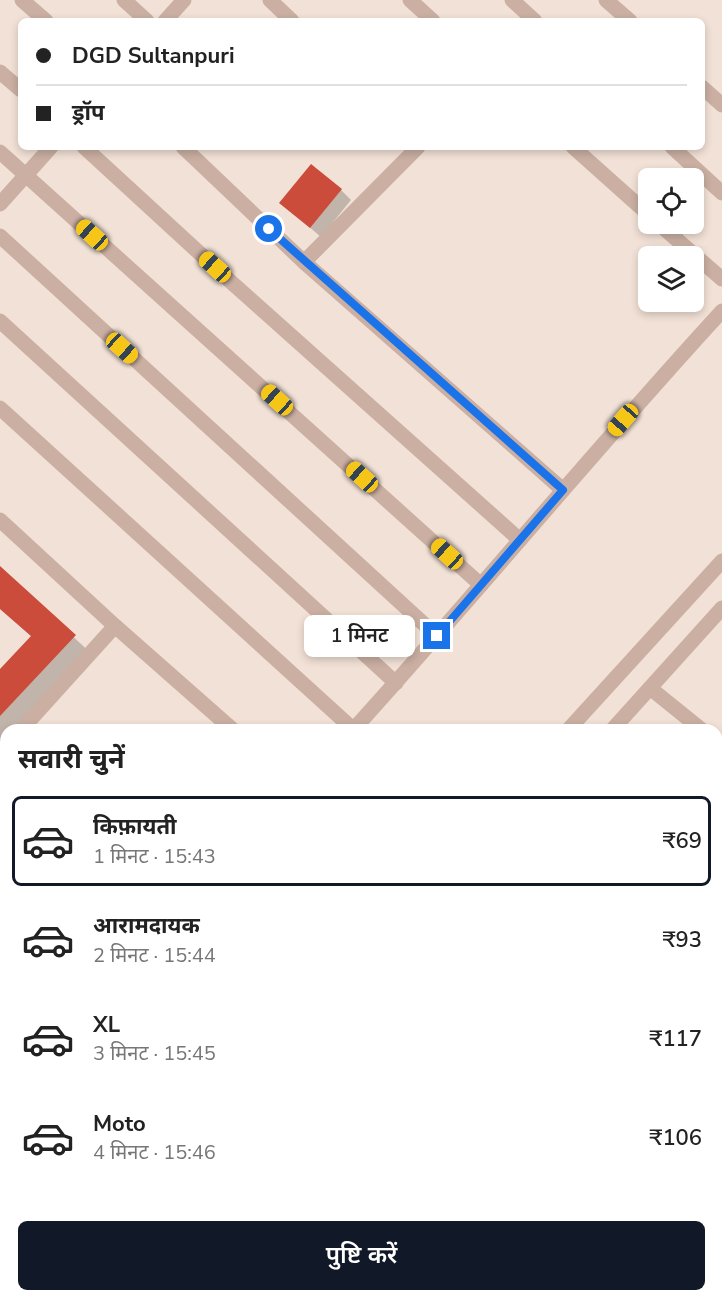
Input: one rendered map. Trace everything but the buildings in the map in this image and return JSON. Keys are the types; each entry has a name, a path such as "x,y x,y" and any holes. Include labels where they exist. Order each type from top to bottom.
{"street":[{"path":"22,0 43,18"},
{"path":"124,0 144,18"},
{"path":"168,18 183,0"},
{"path":"270,0 289,18"},
{"path":"410,0 430,18"},
{"path":"512,0 532,18"},
{"path":"606,0 627,18"},
{"path":"0,72 18,87"},
{"path":"705,90 722,105"},
{"path":"0,204 48,150"},
{"path":"87,150 231,282 520,540"},
{"path":"186,150 304,262 563,490"},
{"path":"304,262 415,150"},
{"path":"576,150 638,205"},
{"path":"675,150 722,193"},
{"path":"0,152 481,585"},
{"path":"670,234 722,279"},
{"path":"0,236 437,636"},
{"path":"359,724 638,403 722,311"},
{"path":"0,321 396,683"},
{"path":"0,408 347,724"},
{"path":"0,520 226,724"},
{"path":"573,724 722,561"},
{"path":"620,724 722,608"},
{"path":"26,724 115,626"},
{"path":"650,688 695,724"}],"route":[{"path":"269,229 563,490 437,636"}]}
